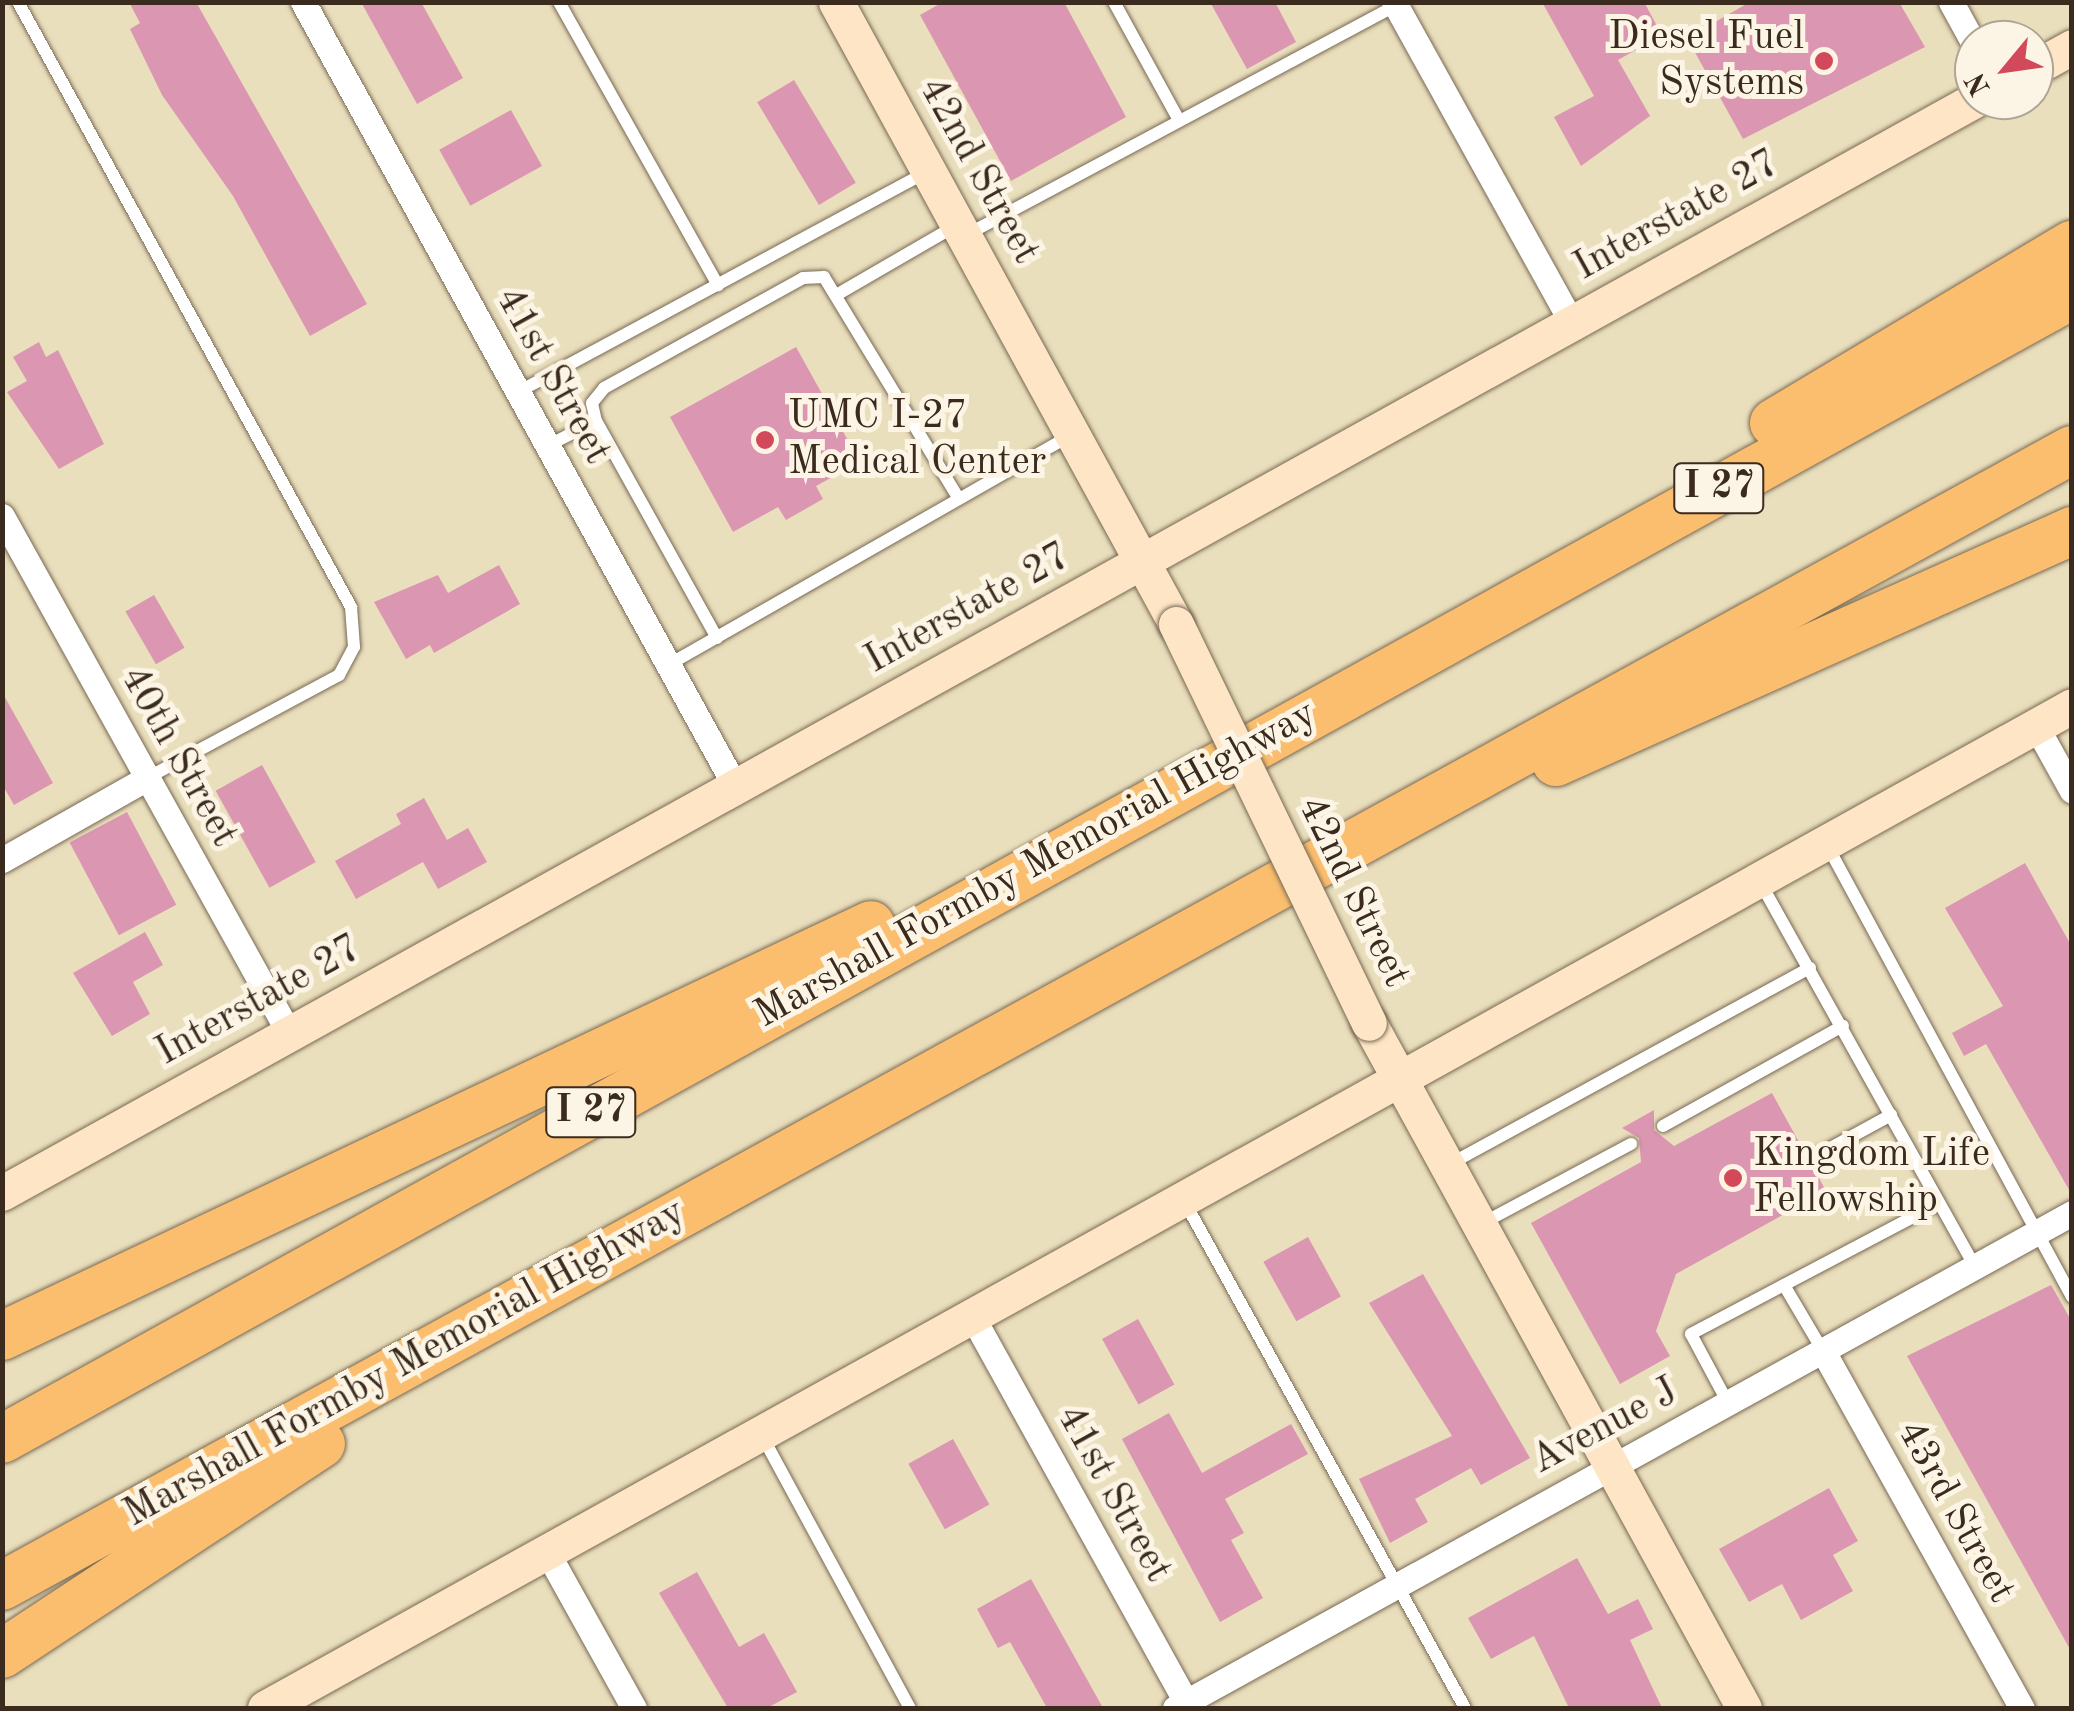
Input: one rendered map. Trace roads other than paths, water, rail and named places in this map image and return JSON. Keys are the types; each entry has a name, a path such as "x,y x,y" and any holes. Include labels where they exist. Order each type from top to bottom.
{"highway":[{"path":"1366,682 1688,474 2072,245"},
{"name":"Marshall Formby Memorial Highway","path":"2,1439 2072,294"},
{"name":"Marshall Formby Memorial Highway","path":"2,1586 682,1211 1426,809 2072,450"},
{"path":"1426,809 1633,735 2072,531"},
{"path":"2,1336 1180,786"},
{"path":"2,1654 682,1211"}],"main road":[{"name":"42nd Street","path":"836,2 1176,624 1443,1168 1744,1708"},
{"name":"Interstate 27","path":"2,1193 1954,112"},
{"path":"265,1708 2072,706"}],"street":[{"name":"41st Street","path":"303,2 735,786"},
{"path":"1395,4 1572,323"},
{"name":"40th Street","path":"2,516 289,1034"},
{"path":"2036,726 2072,791"},
{"path":"2,860 147,778"},
{"name":"Avenue J","path":"1183,1707 1394,1582 2072,1213"},
{"name":"41st Street","path":"972,1316 1183,1707"},
{"name":"43rd Street","path":"1823,1351 2022,1708"},
{"path":"547,1552 634,1708"}],"lane":[{"path":"18,2 351,607 354,647 339,675 147,778"},
{"path":"559,2 718,284"},
{"path":"1114,2 1180,120"},
{"path":"838,294 1180,120 1395,4"},
{"path":"517,392 930,171"},
{"path":"716,638 596,420 592,404 604,388 804,278 824,277 838,294 957,496"},
{"path":"548,446 596,420"},
{"path":"668,665 935,518 957,496 1073,434"},
{"path":"1825,843 2072,1296"},
{"path":"1759,880 1975,1267"},
{"path":"1443,1168 1810,968"},
{"path":"1663,1126 1843,1026"},
{"path":"1814,1157 1891,1115"},
{"path":"1477,1227 1631,1144"},
{"path":"1183,1198 1466,1708"},
{"path":"1728,1403 1691,1334 1939,1203"},
{"path":"1784,1285 1823,1351"},
{"path":"760,1433 910,1708"}],"place":[{"name":"Diesel Fuel Systems","path":"1824,61"},
{"name":"UMC I-27 Medical Center","path":"765,440"},
{"name":"Kingdom Life Fellowship","path":"1733,1178"}]}
